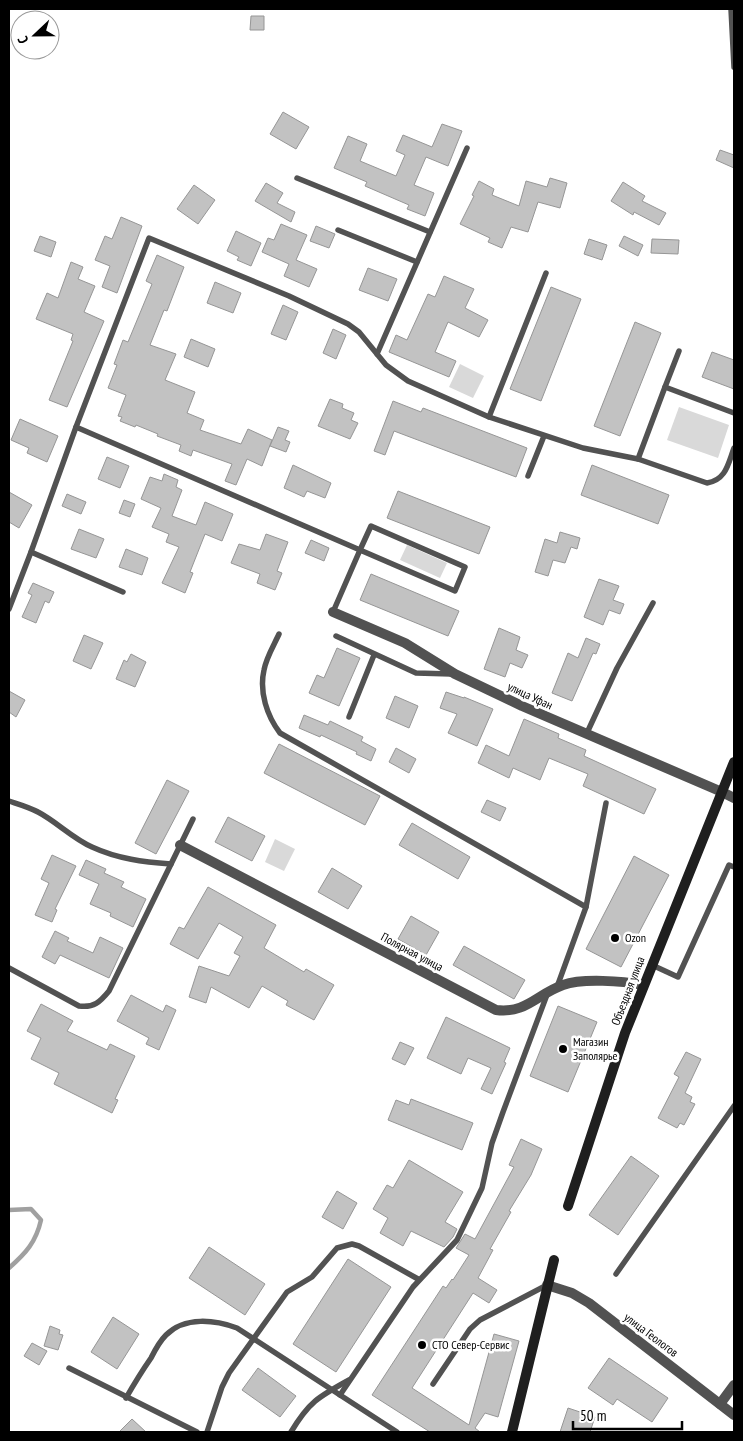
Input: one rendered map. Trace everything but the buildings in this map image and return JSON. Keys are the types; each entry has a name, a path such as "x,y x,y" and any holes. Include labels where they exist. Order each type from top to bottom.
{"main road":[{"name":"Объездная улица","path":"568,1206 608,1083 643,985 734,762"},
{"path":"512,1432 554,1260"}],"street":[{"name":"улица Уфан","path":"333,612 405,643 455,674 586,735 734,798"},
{"name":"Полярная улица","path":"180,845 496,1010 520,1009 552,990 574,982 628,982 643,985"},
{"name":"улица Геологов","path":"547,1285 572,1293 589,1303 734,1415"},
{"path":"720,1404 734,1385"}],"lane":[{"path":"731,9 734,67"},
{"path":"377,354 467,148"},
{"path":"297,178 430,232"},
{"path":"338,230 416,262"},
{"path":"9,608 149,238 289,296 348,324 359,332 386,365 408,381 489,417 583,448 638,459 707,483 715,482 724,475 734,448"},
{"path":"489,417 546,273"},
{"path":"638,459 679,351"},
{"path":"665,387 734,412"},
{"path":"76,428 360,550 454,591 465,567 371,526 360,550 333,612"},
{"path":"528,476 544,436"},
{"path":"31,552 123,592"},
{"path":"586,735 617,668 653,603"},
{"path":"278,634 264,670 263,685 265,702 271,721 280,732 586,908"},
{"path":"336,636 416,673 455,674"},
{"path":"349,717 374,654"},
{"path":"9,801 37,811 75,838 115,856 171,864"},
{"path":"340,1395 418,1279 450,1250 457,1240 482,1188 492,1143 503,1112 586,908 606,803"},
{"path":"9,968 79,1006 95,1005 109,991 193,819"},
{"path":"652,965 678,977 729,865 734,867"},
{"path":"616,1274 734,1106"},
{"path":"207,1432 222,1387 229,1373 286,1292 312,1277 336,1248 352,1244 359,1246 418,1279"},
{"path":"433,1384 470,1329 480,1320 547,1285"},
{"path":"126,1398 166,1334 177,1327 189,1323 208,1321 237,1328 398,1432"},
{"path":"69,1368 197,1432"},
{"path":"291,1432 302,1413 310,1404 351,1380"}],"shaded area":[{"path":"460,364 484,376 473,398 449,387"},
{"path":"679,407 729,425 718,458 667,440"},
{"path":"407,545 447,563 440,578 400,560"},
{"path":"275,839 295,849 284,871 265,862"}],"waterway":[{"path":"9,1210 31,1209 41,1220 30,1247 9,1268"}],"place":[{"name":"Ozon","path":"615,938"},
{"name":"Магазин Заполярье","path":"563,1049"},
{"name":"СТО Север-Сервис","path":"422,1345"}]}
